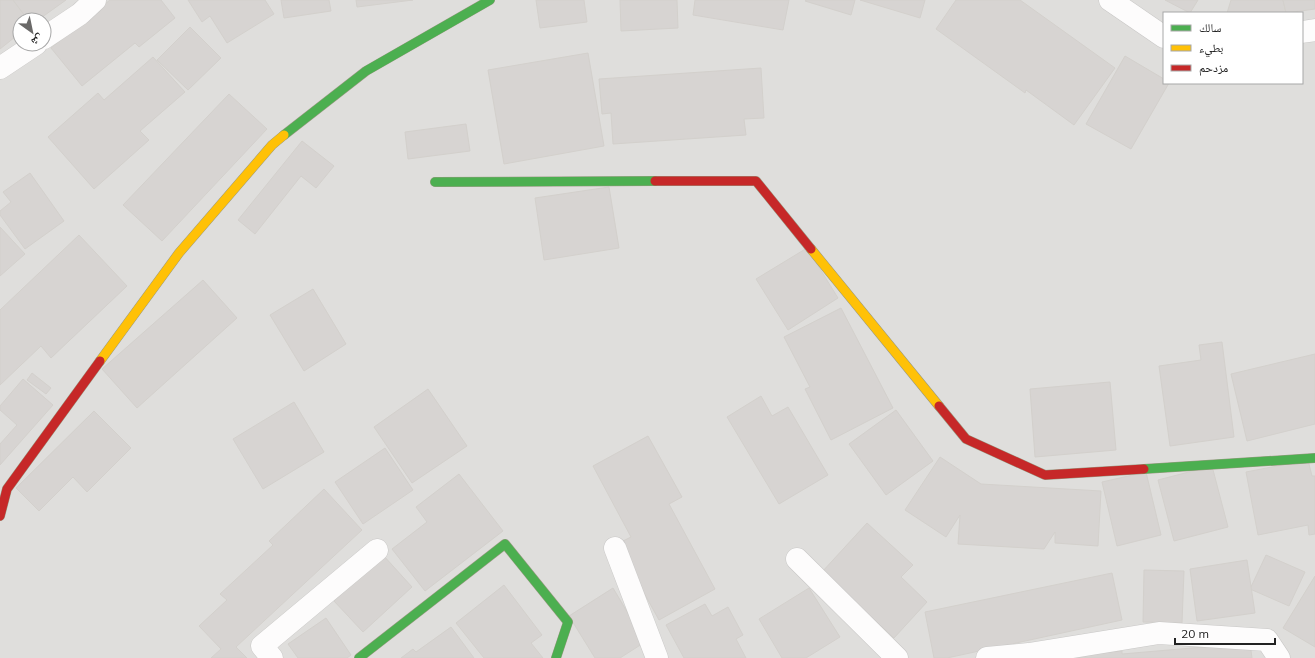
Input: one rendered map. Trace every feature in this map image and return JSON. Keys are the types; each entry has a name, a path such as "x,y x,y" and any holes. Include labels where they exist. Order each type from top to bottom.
{"street":[{"path":"52,33 80,14 94,0"},
{"path":"0,516 7,489 179,253 272,145 366,71 490,0"},
{"path":"1110,0 1163,36"},
{"path":"1303,32 1315,30"},
{"path":"0,68 24,52"},
{"path":"435,182 756,181 966,439 1045,475 1315,458"},
{"path":"359,658 505,544 568,622 556,658"},
{"path":"615,548 657,658"},
{"path":"272,658 262,646 377,550"},
{"path":"797,559 897,658"},
{"path":"986,658 1030,654 1159,633 1267,640 1279,658"}],"shaded area":[{"path":"0,0 1315,0 1315,658 0,658"}],"building":[{"path":"0,0 13,0 22,12 12,12 12,39 0,49"},
{"path":"13,0 66,0 49,12 22,12"},
{"path":"110,0 161,0 175,18 139,47 135,43 82,86 52,49 52,47"},
{"path":"188,0 265,0 274,14 227,43 210,16 202,22"},
{"path":"281,0 329,0 331,11 284,18"},
{"path":"356,0 413,0 357,7"},
{"path":"536,0 584,0 587,22 540,28"},
{"path":"620,0 677,0 678,28 621,31"},
{"path":"695,0 789,0 783,30 693,15"},
{"path":"855,0 851,15 805,1"},
{"path":"860,0 925,0 920,18"},
{"path":"956,0 1020,0 1115,68 1074,125 1026,90 1025,93 936,29"},
{"path":"1165,0 1198,0 1191,12"},
{"path":"1231,0 1283,0 1286,12 1227,12"},
{"path":"1283,0 1315,0 1315,9 1286,12"},
{"path":"190,27 221,58 188,90 157,60"},
{"path":"588,53 604,146 504,164 488,70"},
{"path":"1125,56 1163,78 1163,84 1168,84 1131,149 1086,124"},
{"path":"153,57 185,92 140,131 149,140 94,189 48,137 98,93 104,100"},
{"path":"761,68 764,118 744,119 746,135 613,144 611,113 602,114 599,79"},
{"path":"229,94 267,129 162,241 123,205"},
{"path":"466,124 470,151 408,159 405,132"},
{"path":"302,141 334,166 316,188 301,176 255,234 238,220"},
{"path":"30,173 64,221 25,249 0,215 0,211 11,202 3,192"},
{"path":"609,187 619,248 544,260 535,198"},
{"path":"0,227 25,254 0,276"},
{"path":"79,235 127,286 51,358 41,346 0,385 0,310"},
{"path":"807,248 838,298 788,330 756,279"},
{"path":"203,280 237,318 137,408 102,369"},
{"path":"313,289 346,344 304,371 270,315"},
{"path":"841,308 893,408 831,440 805,389 810,387 784,337"},
{"path":"1222,342 1234,437 1170,446 1159,366 1201,360 1199,345"},
{"path":"1315,354 1315,424 1247,441 1231,374"},
{"path":"32,373 51,388 46,394 27,380"},
{"path":"23,379 53,405 0,465 0,444 17,425 0,410 0,406"},
{"path":"1110,382 1116,450 1035,457 1030,389"},
{"path":"428,389 467,446 412,483 374,427"},
{"path":"761,396 772,416 788,407 828,475 779,504 727,417"},
{"path":"294,402 324,452 263,489 233,439"},
{"path":"896,410 933,461 886,495 849,444"},
{"path":"94,411 131,448 87,492 73,477 39,511 16,488"},
{"path":"648,436 682,497 669,504 715,589 659,620 617,544 631,537 593,466"},
{"path":"385,448 413,490 363,524 335,482"},
{"path":"940,457 981,484 1101,491 1098,546 1055,543 1055,532 1044,549 958,544 960,515 946,537 905,510"},
{"path":"1308,460 1312,476 1315,476 1315,534 1309,535 1308,525 1258,535 1246,472"},
{"path":"1212,466 1228,527 1174,541 1158,480"},
{"path":"1146,472 1161,535 1117,546 1102,482"},
{"path":"459,474 503,531 425,591 392,549 427,522 416,507"},
{"path":"324,489 362,530 236,647 247,658 211,658 221,649 199,626 227,600 220,594 273,545 269,541"},
{"path":"867,523 913,565 901,577 927,602 894,638 822,572"},
{"path":"383,555 412,587 363,632 334,601"},
{"path":"1266,555 1305,572 1289,606 1250,589"},
{"path":"1247,560 1255,613 1197,621 1190,569"},
{"path":"1144,570 1184,571 1182,623 1143,622"},
{"path":"1112,573 1122,620 947,658 934,658 925,612"},
{"path":"1315,576 1315,647 1283,628"},
{"path":"504,585 542,635 531,643 543,658 484,658 456,623"},
{"path":"613,588 645,642 620,658 595,658 569,616"},
{"path":"809,588 840,637 806,658 782,658 759,619"},
{"path":"705,604 712,616 728,607 743,635 736,639 746,658 684,658 666,625"},
{"path":"326,618 351,655 347,658 298,658 288,644"},
{"path":"451,627 474,658 401,658 413,649 416,652"},
{"path":"1250,643 1252,658 1063,658 1063,656 1122,651 1122,654"}],"traffic: fast":[{"path":"284,135 366,71 490,0"},
{"path":"435,182 655,181"},
{"path":"1144,469 1315,458"},
{"path":"359,658 505,544 568,622 556,658"}],"traffic: slow":[{"path":"100,361 179,253 272,145 284,135"},
{"path":"811,249 939,406"}],"traffic: jam":[{"path":"655,181 756,181 811,249"},
{"path":"0,516 7,489 100,361"},
{"path":"939,406 966,439 1045,475 1144,469"}]}
